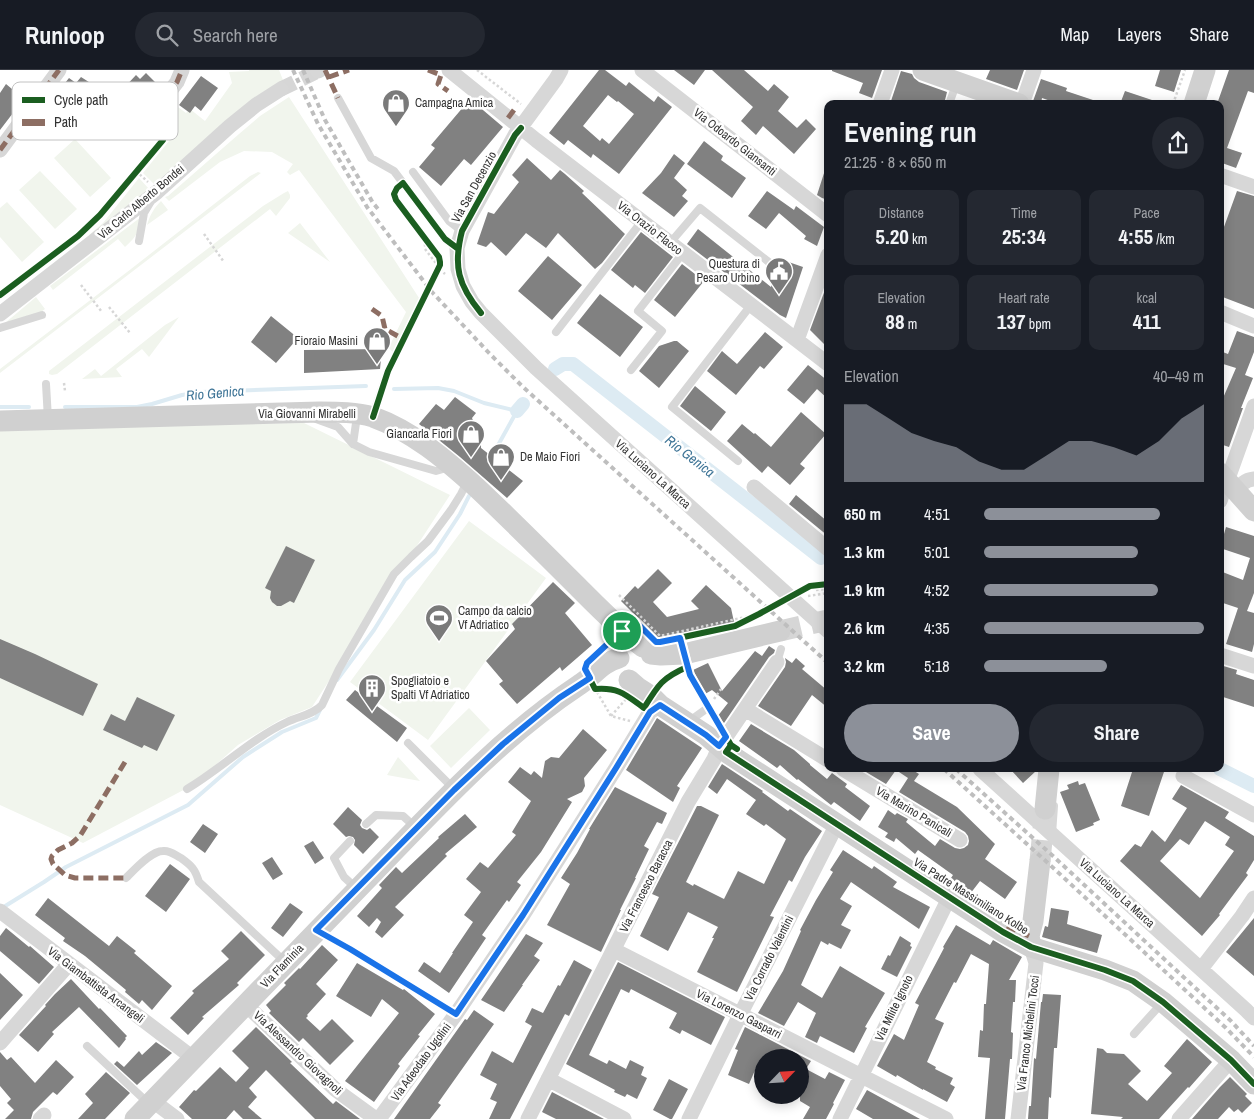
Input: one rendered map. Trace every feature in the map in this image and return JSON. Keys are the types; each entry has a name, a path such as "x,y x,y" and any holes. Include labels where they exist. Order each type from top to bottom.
{"street":[{"path":"50,82 59,70"},
{"path":"177,82 182,70"},
{"path":"449,70 520,128"},
{"name":"Via San Decenzio","path":"481,313 463,286 458,268 458,248 462,231 515,135 561,70"},
{"name":"Via Odoardo Giansanti","path":"642,70 824,212"},
{"path":"881,100 892,70"},
{"path":"923,70 1009,100"},
{"path":"1022,100 1034,70"},
{"path":"1185,100 1196,70"},
{"path":"1195,100 1205,70"},
{"name":"Via Carlo Alberto Bondei","path":"0,314 256,105 281,89"},
{"name":"Via Orazio Flacco","path":"520,128 824,361"},
{"path":"0,150 12,134"},
{"path":"1224,176 1254,187"},
{"path":"797,340 824,266"},
{"name":"Via Luciano La Marca","path":"481,313 536,368 824,627"},
{"path":"1224,314 1254,326"},
{"path":"1226,487 1254,406"},
{"name":"Via Giovanni Mirabelli","path":"0,421 300,412 346,412 365,416 401,430 450,464 511,520 622,631 647,650"},
{"path":"1226,487 1240,487 1248,480 1254,479"},
{"path":"754,487 824,546"},
{"path":"1226,487 1254,511"},
{"path":"622,631 624,677"},
{"path":"624,677 625,650 630,647 636,646 661,655 780,647"},
{"name":"Via Francesco Baracca","path":"528,1119 688,802 714,759 719,746 745,709 780,647"},
{"path":"624,677 640,681 650,675 654,665 653,659 647,650"},
{"path":"1224,656 1254,666"},
{"name":"Via Flaminia","path":"146,1108 316,930 454,790 503,744 559,698 596,685 606,663 624,677"},
{"name":"Via Padre Massimiliano Kolbe","path":"624,677 706,735 726,752 1004,932 1031,947 1105,970 1133,981 1163,1002 1231,1060 1254,1084"},
{"name":"Via Adeodato Ugolini","path":"378,1119 456,1014 523,915 656,701"},
{"path":"745,709 824,758"},
{"name":"Via Marino Panicali","path":"848,772 960,840"},
{"name":"Via Luciano La Marca","path":"983,772 1254,1018"},
{"path":"1045,809 1052,772"},
{"path":"1184,776 1254,815"},
{"name":"Via Corrado Valentini","path":"690,1119 740,1015 837,824"},
{"path":"1031,947 1029,936 1033,921 1040,861"},
{"name":"Via Milite Ignoto","path":"840,1119 949,898"},
{"path":"1201,969 1254,898"},
{"name":"Via Giambattista Arcangeli","path":"6,915 193,1058"},
{"name":"Via Franco Michelini Tocci","path":"1018,1119 1036,963 1031,947"},
{"name":"Via Lorenzo Gasparri","path":"614,950 946,1119"},
{"path":"0,1042 69,964"},
{"name":"Via Alessandro Giovagnoli","path":"245,1004 336,1090 378,1119"},
{"path":"1179,1119 1231,1060"},
{"path":"548,1079 624,1119"},
{"path":"146,1108 177,1119"}],"lane":[{"path":"950,100 957,82"},
{"path":"338,98 371,158 394,171 445,239 458,248"},
{"path":"413,172 449,221 462,231"},
{"path":"138,242 144,213 154,189"},
{"path":"670,243 700,208 770,263"},
{"path":"556,332 642,221"},
{"path":"631,370 662,330 638,311 683,253"},
{"path":"738,461 672,407 751,305"},
{"path":"0,328 42,315"},
{"path":"353,444 388,371"},
{"path":"46,384 48,419"},
{"path":"300,412 338,427 353,444 368,452 436,471 450,464"},
{"path":"187,789 273,728 318,710 339,669 394,574 428,541 451,510 468,480"},
{"path":"687,723 709,707"},
{"path":"408,743 454,790"},
{"path":"1052,834 1053,772"},
{"path":"366,824 376,815 403,816 416,829"},
{"path":"350,841 334,858 344,877 357,889"},
{"path":"126,878 152,855 162,850 172,853 191,865 196,873 198,882 285,962"},
{"path":"316,930 456,1014"},
{"path":"1134,1034 1163,1002"},
{"path":"87,1046 146,1108"}],"path":[{"path":"477,70 532,112"},
{"path":"1174,100 1185,70"},
{"path":"130,179 142,165"},
{"path":"136,172 154,189"},
{"path":"204,234 224,262"},
{"path":"425,239 425,249 435,261"},
{"path":"81,285 102,312"},
{"path":"109,307 130,333"},
{"path":"64,383 65,392"},
{"path":"824,583 816,582 816,590 824,589"},
{"path":"619,595 660,636 759,614"},
{"path":"622,631 631,622 636,622 656,642 660,642 735,626 768,609"},
{"path":"624,677 644,708 656,701"},
{"path":"612,716 624,677"},
{"path":"596,685 612,716 635,723"}],"shaded area":[{"path":"279,70 283,80 155,185 143,173 169,140 178,140 178,107 186,113 190,109 205,121 232,83 229,72"},
{"path":"289,97 421,301 395,354 380,340 382,338 391,343 406,312 299,170 290,175 287,172 293,164 272,152 244,151 220,162 169,201 165,197 260,116"},
{"path":"76,140 111,178 90,197 54,158"},
{"path":"40,171 77,209 55,229 19,190"},
{"path":"258,172 261,173 0,373 0,369 250,176"},
{"path":"139,178 150,190 90,237 89,235 103,223"},
{"path":"288,191 290,198 276,216 270,209 57,374 49,374 49,371 263,206"},
{"path":"161,201 168,210 147,225 152,212"},
{"path":"7,202 44,242 22,262 0,237 0,208"},
{"path":"141,217 136,234 125,247 118,239 53,290 50,286"},
{"path":"300,223 330,262 288,233"},
{"path":"36,297 45,309 38,314 5,323"},
{"path":"179,317 149,357 142,349 116,369 122,377 82,379 95,369 101,376 165,325"},
{"path":"304,423 450,495 312,707 280,720 238,745 193,785 83,843 0,805 0,427"},
{"name":"Campo da calcio Vf Adriatico","path":"469,521 546,578 428,740 350,682"},
{"path":"469,708 490,730 451,768 430,746"},
{"path":"398,757 420,781 387,775"}],"building":[{"path":"599,70 605,70 626,86 629,82 654,102 658,96 672,107 619,174 593,154 591,158 568,140 564,145 549,133","holes":["608,95 634,114 609,144 602,138 600,141 583,126"]},
{"path":"674,70 705,70 694,85"},
{"path":"712,70 744,70 768,91 774,84 789,97 778,111 797,128 806,119 816,129 794,154 763,126 756,135 741,121 753,107"},
{"path":"832,70 882,70 872,98 859,93 863,83"},
{"path":"990,70 1024,70 1017,90 986,79"},
{"path":"1160,70 1181,70 1174,92 1155,86"},
{"path":"1229,70 1254,70 1254,93 1248,91 1227,148 1242,153 1236,168 1224,164 1224,100 1218,100"},
{"path":"901,71 912,74 919,82 947,92 945,100 891,100"},
{"path":"146,73 155,82 129,82 136,75 140,79"},
{"path":"201,76 218,88 201,111 195,106 190,113 179,105"},
{"path":"81,77 89,82 77,82"},
{"path":"69,78 75,82 66,82"},
{"path":"1041,79 1067,88 1066,91 1093,100 1048,100 1042,98 1042,100 1033,100"},
{"path":"6,84 12,89 12,114 0,130 0,93"},
{"path":"1125,91 1152,100 1122,100"},
{"path":"470,99 503,127 471,165 464,159 441,186 419,167 435,148 431,145"},
{"path":"704,141 723,156 721,160 746,178 732,198 687,164"},
{"path":"674,154 685,163 674,178 687,190 682,196 688,201 674,217 642,193 661,173"},
{"path":"527,158 551,180 560,170 584,191 582,193 625,234 595,269 558,233 546,248 526,233 506,256 491,242 486,247 477,244 488,212 494,214 519,182 512,175"},
{"path":"824,173 824,199 817,195"},
{"path":"767,191 794,210 796,206 824,227 817,246 804,239 806,236 779,213 766,229 748,216"},
{"path":"1237,191 1254,196 1254,309 1224,298 1224,227"},
{"path":"698,229 771,287 780,259 803,267 786,318 687,244"},
{"path":"641,232 673,257 645,293 635,285 633,288 611,270"},
{"path":"548,256 582,285 552,320 518,291"},
{"path":"682,264 704,281 675,317 654,300"},
{"path":"824,293 824,344 810,330"},
{"path":"600,294 643,327 620,357 577,323"},
{"path":"271,316 298,338 276,363 251,342"},
{"path":"1237,331 1254,337 1254,352 1245,375 1253,378 1229,447 1224,445 1224,396 1236,368 1224,364 1224,352 1228,354"},
{"path":"765,332 783,347 764,369 760,366 736,395 707,371 722,351 737,364"},
{"path":"677,341 689,351 659,388 639,371 659,346"},
{"path":"382,349 380,369 304,373 304,350"},
{"path":"808,365 824,378 824,395 817,389 804,404 787,390"},
{"path":"695,386 726,412 711,431 680,406"},
{"path":"455,397 476,413 472,418 481,441 481,448 523,481 507,498 419,424 436,404 444,410"},
{"path":"801,412 824,432 824,436 800,464 805,468 790,485 768,466 762,473 727,441 742,424 771,447"},
{"path":"796,495 824,519 824,533 789,504"},
{"path":"1226,527 1254,536 1254,593 1247,611 1254,613 1254,644 1252,652 1226,644 1238,608 1224,603 1224,573 1243,580 1250,558 1224,549"},
{"path":"286,546 315,560 294,603 290,601 277,606 270,598 271,591 265,588"},
{"path":"658,569 672,583 653,602 667,617 699,609 691,601 706,585 731,608 734,622 659,639 621,601 635,586 638,589"},
{"path":"553,582 575,603 565,613 592,645 562,671 560,667 517,704 499,684 503,681 486,661 515,629 512,624"},
{"path":"0,639 98,684 83,716 0,678"},
{"path":"769,646 775,650 774,653 769,657 724,723 717,717 728,703 712,690 705,694 693,670 708,663 722,691 755,651 762,656"},
{"path":"785,658 792,663 796,658 805,666 802,669 824,688 824,705 812,695 791,726 758,706 785,667"},
{"path":"1224,666 1237,670 1236,674 1254,680 1254,707 1224,697"},
{"name":"Spogliatoio e Spalti Vf Adriatico","path":"355,690 407,728 397,742 346,700"},
{"path":"137,697 175,715 157,751 144,745 142,748 103,730 111,714 125,721"},
{"path":"657,718 702,748 677,786 680,788 673,802 626,770"},
{"path":"751,724 794,750 827,779 832,773 847,784 845,787 870,806 860,821 834,802 831,805 780,765 777,768 739,741"},
{"path":"583,729 607,750 584,778 585,786 582,792 567,799 572,802 541,852 517,882 521,885 509,902 507,900 482,935 486,938 449,993 418,971 424,962 440,973 473,922 464,915 481,892 466,879 480,862 488,868 516,835 512,832 531,801 508,782 520,767 531,775 534,771 542,778 545,761 551,757 559,758"},
{"path":"722,764 763,791 788,811 790,809 822,831 792,882 789,880 770,916 774,917 737,992 697,972 718,927 688,912 668,951 640,936 659,897 652,894 697,806 701,806 719,815 686,882 724,899 738,871 764,884 786,839 766,824 764,826 746,814 756,800 727,779 717,794 708,787"},
{"path":"866,772 895,772 886,784"},
{"path":"899,772 916,772 919,774 914,781 957,807 995,844 985,859 1017,882 1005,899 980,881 970,894 951,878 953,875 918,850 915,854 896,838 894,842 885,837 888,833 878,827 888,810 895,815 897,813 908,819 906,822 935,846 940,839 955,848 960,849 968,845 968,836 965,832 899,792 908,778"},
{"path":"1013,772 1035,772 1023,783"},
{"path":"1132,772 1164,772 1149,816 1121,806"},
{"path":"1078,781 1079,785 1085,783 1100,820 1093,823 1094,825 1076,832 1060,792 1069,789 1067,785"},
{"path":"1181,785 1229,812 1225,818 1254,836 1254,860 1246,873 1248,875 1220,915 1202,936 1120,861 1135,844 1141,847 1152,830 1165,842 1187,808 1172,799","holes":["1205,821 1230,837 1225,845 1234,851 1200,898 1160,861 1180,839 1189,845"]},
{"path":"615,787 667,813 662,824 657,822 644,846 649,849 601,952 547,925 570,884 561,878"},
{"path":"348,807 362,820 360,825 362,828 367,830 370,828 379,837 363,854 354,845 355,840 353,837 346,837 333,824"},
{"path":"465,814 477,827 445,854 447,856 395,907 404,915 382,938 375,932 381,922 377,918 369,927 357,916 382,888 379,885 396,867 402,873 438,837"},
{"path":"203,824 218,834 205,853 190,842"},
{"path":"313,841 324,858 315,864 304,846"},
{"path":"843,850 872,869 874,866 897,882 893,887 930,907 919,929 851,882 840,899 852,906 841,925 851,930 841,949 821,941 801,985 822,998 840,966 885,993 865,1027 867,1028 854,1053 820,1036 817,1043 805,1037 816,1013 798,1002 784,1026 758,1013 783,971 800,930 833,872 830,870"},
{"path":"272,857 283,874 273,880 262,863"},
{"path":"170,864 190,879 166,912 145,896"},
{"path":"48,898 109,946 117,936 136,951 134,953 172,986 152,1010 142,1000 139,1004 125,992 126,990 85,956 63,941 65,938 35,915"},
{"path":"290,903 303,912 283,937 271,928"},
{"path":"1051,908 1069,911 1067,924 1102,935 1097,953 1042,937 1045,926 1048,927"},
{"path":"1254,918 1254,976 1226,952"},
{"path":"956,925 990,945 993,940 1022,957 1009,980 1016,980 1011,1032 1013,1033 1012,1059 1010,1059 1005,1119 985,1119 990,1058 978,1057 980,1030 983,1031 989,964 971,954 935,1019 944,1023 927,1062 936,1067 935,1069 953,1078 950,1084 955,1087 947,1102 877,1066 894,1034 904,1040 919,1005 915,1003"},
{"path":"6,928 54,967 39,984 0,951 0,936"},
{"path":"241,931 265,955 237,983 239,985 202,1017 204,1018 188,1035 170,1018 194,993 192,991 229,959 221,951"},
{"path":"526,934 543,943 534,956 540,960 504,1012 481,1000"},
{"path":"900,936 911,943 910,946 912,947 897,977 881,969"},
{"path":"322,945 338,960 316,984 326,994 306,1018 320,1031 332,1019 354,1041 330,1065 303,1038 299,1042 269,1013 271,1011 266,1005 286,985 284,983"},
{"path":"574,960 592,970 569,1016 565,1014 510,1119 489,1119 497,1102 490,1099 497,1084 480,1075 492,1051 513,1063 532,1026 525,1022 532,1008 543,1013"},
{"path":"618,962 725,1017 711,1045 682,1030 680,1034 669,1028 677,1013 631,989 629,993 621,989 589,1055 607,1064 609,1060 626,1069 630,1060 644,1067 641,1075 647,1078 637,1099 627,1094 625,1097 614,1092 615,1090 566,1064"},
{"path":"357,963 404,989 435,1014 418,1035 420,1036 398,1064 400,1066 374,1102 345,1081 399,1013 382,999 371,1017 336,996"},
{"path":"0,973 23,995 0,1020"},
{"path":"71,979 127,1036 119,1048 79,1007 52,1032 54,1034 38,1052 19,1035 55,994"},
{"path":"1043,994 1061,995 1057,1048 1054,1048 1051,1098 1049,1097 1048,1119 1028,1119 1029,1106 1031,1106 1034,1058 1036,1059"},
{"path":"474,1010 494,1024 438,1103 441,1105 430,1119 394,1119 465,1019 467,1020"},
{"path":"256,1027 333,1104 336,1101 360,1119 315,1119 266,1070 249,1088 257,1097 248,1107 262,1119 243,1119 234,1110 226,1119 192,1119 179,1107 194,1090 196,1091 220,1067 236,1082 249,1068 232,1051"},
{"path":"745,1027 788,1049 754,1049 754,1072 749,1084 728,1075 738,1050 735,1049"},
{"path":"1187,1039 1212,1062 1159,1119 1121,1119 1123,1117 1091,1114 1097,1048 1103,1049 1107,1053 1124,1054 1141,1071 1128,1084 1147,1101 1172,1073 1164,1066"},
{"path":"156,1042 172,1053 137,1085 114,1064 117,1061 124,1067 139,1051 142,1055"},
{"path":"0,1052 7,1060 11,1057 35,1083 56,1060 74,1077 57,1095 53,1092 33,1112 31,1119 5,1119 14,1110 7,1103 11,1099 0,1086"},
{"path":"809,1071 825,1079 829,1072 845,1080 826,1119 803,1119 810,1107 805,1104 809,1104"},
{"path":"106,1072 130,1093 105,1119 78,1119 93,1103 85,1094"},
{"path":"1230,1077 1247,1094 1245,1096 1252,1103 1242,1113 1238,1109 1234,1112 1229,1107 1218,1119 1192,1119 1220,1087"},
{"path":"669,1079 688,1089 672,1119 653,1110"},
{"path":"867,1090 920,1119 873,1119 856,1109"},
{"path":"552,1092 604,1119 556,1119 542,1112"}],"waterway":[{"name":"Rio Genica","path":"555,369 563,364 573,364 821,558"},
{"name":"Rio Genica","path":"65,407 137,407 201,392 366,386"},
{"name":"Rio Genica","path":"394,389 438,388 454,391 484,403 517,411 492,456"},
{"name":"Rio Genica","path":"517,411 523,404"},
{"name":"Rio Genica","path":"0,407 29,407"},
{"path":"337,680 374,630 405,580 435,552 460,514 469,496"},
{"path":"2,908 66,867 188,805 243,757 282,732 316,718 320,710"},
{"name":"Rio Genica","path":"1224,771 1254,786"}],"tunnel":[{"path":"281,89 318,71"},
{"path":"780,631 824,621"},
{"path":"1040,861 1045,809"}],"railway":[{"path":"293,70 318,124 367,207 432,292 523,387 824,659"},
{"path":"303,70 325,120 373,203 379,210"},
{"path":"947,772 1226,1028 1254,1057"},
{"path":"959,772 1231,1021 1254,1046"}],"marked path":[{"path":"50,82 59,70"},
{"path":"177,82 182,70"},
{"path":"325,70 338,98"},
{"path":"329,77 349,70"},
{"path":"428,70 441,75 438,84 448,91"},
{"path":"508,118 514,110"},
{"path":"0,150 12,134"},
{"path":"372,309 382,316 385,329 403,339"},
{"path":"125,762 80,836 72,843 58,850 51,859 53,864 65,875 75,878 126,878"},
{"path":"1007,926 1029,936"}],"cycle path":[{"path":"481,313 467,293 459,275 459,243 462,231 515,135 521,128"},
{"path":"0,295 78,236 100,215 163,140"},
{"path":"373,417 388,371 440,265 439,257 396,200 394,194 397,188 403,183 445,239 457,248"},
{"path":"687,667 661,683 644,708 622,693 610,689 595,689 585,669 587,663 631,622 636,622 656,642 660,642 735,626 810,586 824,584"},
{"path":"681,638 690,675 731,745 737,749"},
{"path":"731,745 726,752 1003,932 1031,947 1105,970 1133,981 1163,1002 1231,1060 1254,1084"}],"place":[{"name":"Campagna Amica","path":"396,127"},
{"name":"Questura di Pesaro Urbino","path":"779,295"},
{"name":"Fioraio Masini","path":"377,365"},
{"name":"Giancarla Fiori","path":"471,458"},
{"name":"De Maio Fiori","path":"501,481"},
{"name":"Campo da calcio Vf Adriatico","path":"439,642"},
{"name":"Spogliatoio e Spalti Vf Adriatico","path":"372,712"}],"route":[{"path":"631,622 636,622 656,642 680,638 690,675 726,737 719,746 706,735 660,705 650,712 523,915 456,1014 316,930 454,790 503,744 559,698 590,678 585,669 587,663 622,631 631,622"}]}
